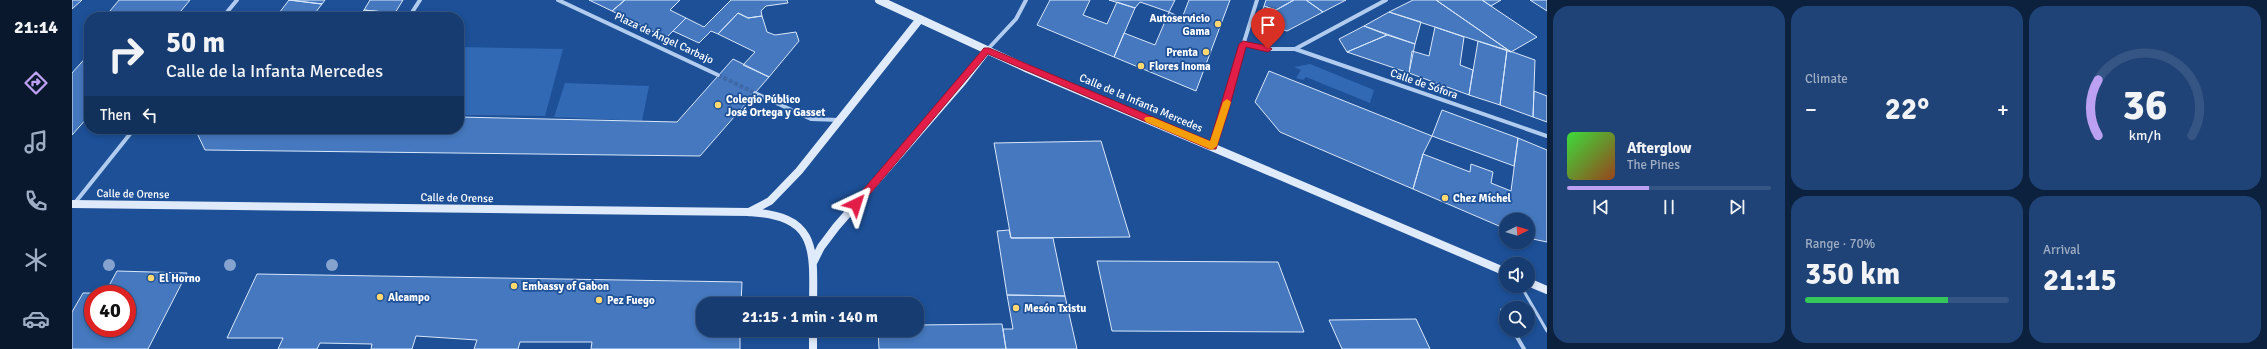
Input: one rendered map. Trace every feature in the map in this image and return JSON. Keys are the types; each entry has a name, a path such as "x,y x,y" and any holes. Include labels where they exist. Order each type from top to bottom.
{"street":[{"path":"227,12 237,0"},
{"path":"412,12 420,0"},
{"name":"Plaza de Ángel Carbajo","path":"558,0 718,75"},
{"name":"Calle de la Infanta Mercedes","path":"879,0 987,50 1499,269"},
{"path":"814,297 814,263 821,247 836,227 963,81 987,50 1016,19 1026,0"},
{"path":"1212,146 1225,109 1257,0"},
{"path":"1243,44 1268,49 1295,49 1386,0"},
{"path":"749,212 770,201 783,190 920,19"},
{"name":"Calle de Sófora","path":"1295,49 1547,136"},
{"path":"754,93 811,119 840,120"},
{"path":"73,205 130,134"},
{"name":"Calle de Orense","path":"73,205 749,212 777,214 794,222 803,232 814,263"},
{"path":"1535,285 1547,290"},
{"path":"813,337 813,349"},
{"path":"1517,337 1524,349"}],"lane":[{"path":"1525,293 1547,331"}],"shaded area":[{"path":"464,47 563,49 545,116 464,115"},
{"path":"1310,64 1374,90 1370,103 1306,77 1303,80 1296,78 1301,70 1294,67"},
{"path":"565,83 649,86 642,121 554,117"}],"building":[{"path":"72,0 82,0 72,9"},
{"path":"119,0 190,0 180,12 109,12"},
{"path":"289,0 325,0 322,4"},
{"path":"289,0 322,4 316,12 280,12"},
{"path":"370,0 403,0 396,12 364,10"},
{"path":"589,0 625,0 612,11"},
{"path":"625,0 680,0 670,10 686,18 666,38 612,11"},
{"path":"731,0 787,0 788,3 766,6 761,11 762,16 748,18 738,13 718,34 711,31 699,43 673,31 686,18 704,27"},
{"path":"1050,0 1090,0 1083,15 1107,24 1117,2 1135,8 1114,57 1037,25"},
{"path":"1109,0 1175,0 1169,12 1140,2 1135,8"},
{"path":"1189,0 1230,0 1196,91 1114,57 1124,33 1155,45 1169,12 1182,18"},
{"path":"1266,0 1294,0 1276,10 1264,6"},
{"path":"1294,0 1306,0 1323,12 1287,31 1259,21 1264,6 1276,10"},
{"path":"1306,0 1346,0 1323,12"},
{"path":"1413,0 1436,0 1511,52 1389,12"},
{"path":"1436,0 1482,0 1537,37 1511,52"},
{"path":"1482,0 1501,0 1491,6"},
{"path":"1530,0 1547,0 1547,11"},
{"path":"364,10 385,12 362,12"},
{"path":"1389,12 1421,22 1415,44 1364,26"},
{"path":"738,13 748,18 762,16 767,32 775,35 796,32 799,41 769,77 743,65 755,52 718,34"},
{"path":"1364,26 1387,35 1347,52 1339,39"},
{"path":"1435,27 1464,37 1460,65 1473,70 1469,95 1409,73 1412,51 1429,56"},
{"path":"1387,35 1415,44 1409,73 1347,52"},
{"path":"1478,41 1507,50 1500,105 1469,95"},
{"path":"1507,50 1535,60 1533,117 1500,105"},
{"name":"Colegio Público José Ortega y Gasset","path":"733,59 769,77 700,156 205,150 197,134 464,134 464,117 677,122"},
{"path":"84,60 84,122 72,135 72,73"},
{"path":"1269,71 1432,136 1423,154 1413,189 1280,132 1255,102"},
{"path":"1534,91 1547,96 1547,122 1533,117"},
{"path":"1442,110 1518,138 1514,166 1432,136"},
{"path":"1518,138 1547,150 1547,242 1535,239 1535,213 1499,213 1499,226 1413,189 1423,154 1470,172 1471,164 1493,172 1491,183 1511,191"},
{"path":"1101,141 1130,237 1011,238 994,143"},
{"path":"1009,230 1011,238 1053,238 1065,296 1007,295 997,231"},
{"path":"1097,261 1278,262 1304,332 1112,331"},
{"path":"117,271 187,273 148,349 72,349 72,312 83,293 84,337 136,337 136,285 109,285"},
{"path":"257,274 742,282 741,297 696,297 696,337 740,337 740,349 591,349 592,342 520,342 518,349 474,349 477,340 416,336 412,349 371,349 372,344 320,343 317,349 278,349 283,338 227,338"},
{"path":"1007,295 1065,296 1077,349 1006,349 1003,329 1013,329"},
{"path":"1416,319 1430,349 1342,349 1329,320"},
{"path":"1002,324 1006,349 879,349 878,337 924,337 924,325"}],"tunnel":[{"path":"718,75 755,93"}],"slow traffic":[{"path":"1149,119 1212,146 1227,102"}],"place":[{"name":"Autoservicio Gama","path":"1218,24"},
{"name":"Prenta","path":"1206,52"},
{"name":"Flores Inoma","path":"1141,66"},
{"name":"Colegio Público José Ortega y Gasset","path":"718,105"},
{"name":"Chez Míchel","path":"1445,198"},
{"name":"El Horno","path":"151,278"},
{"name":"Embassy of Gabon","path":"514,286"},
{"name":"Alcampo","path":"380,297"},
{"name":"Pez Fuego","path":"599,300"},
{"name":"Mesón Txistu","path":"1016,308"}],"route":[{"path":"856,204 963,81 987,50 1028,69 1212,146 1225,109 1243,44 1268,49"}]}
